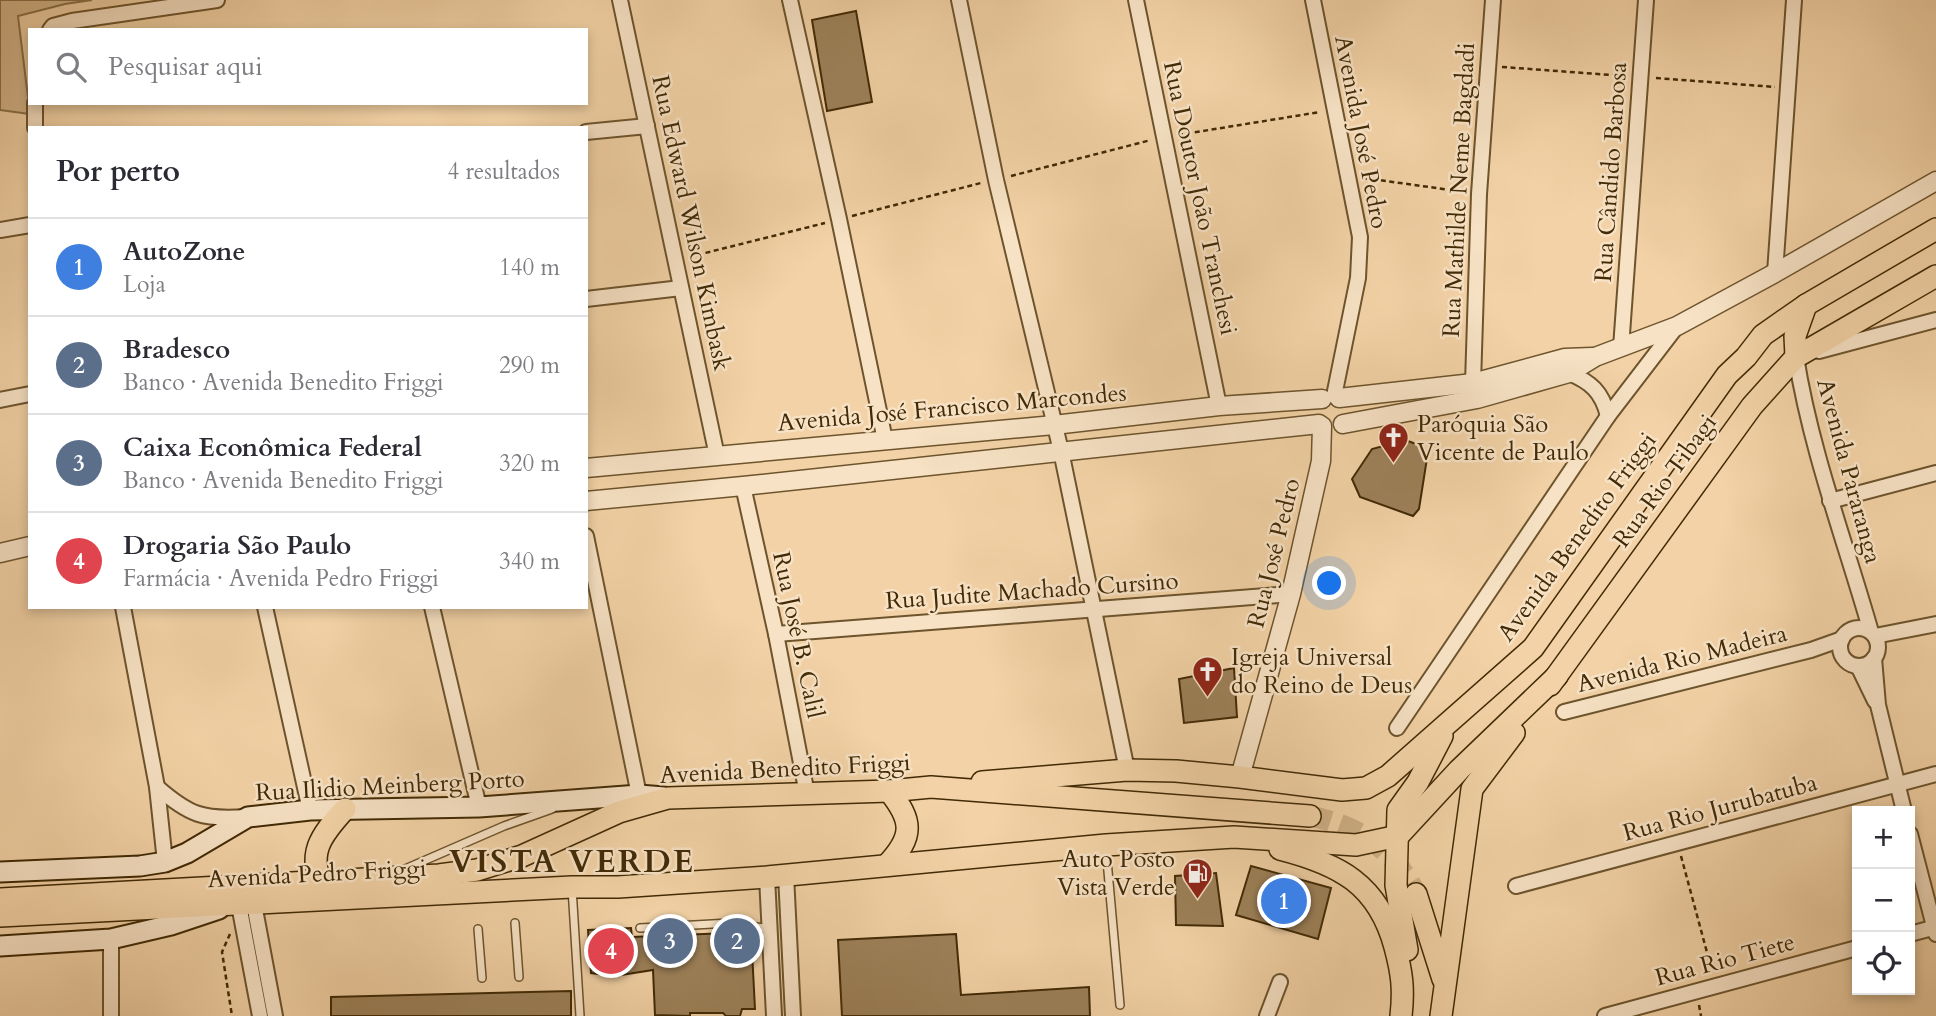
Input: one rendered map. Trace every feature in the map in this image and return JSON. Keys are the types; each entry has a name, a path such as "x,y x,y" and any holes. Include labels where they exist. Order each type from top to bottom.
{"main road":[{"name":"Avenida Benedito Friggi","path":"320,880 439,875 477,870 522,856 619,812 668,798 889,791 1127,770 1176,771 1342,790 1366,788 1388,776 1533,648 1727,374 1746,357 1763,335 1806,305 1936,229"},
{"name":"Rua Rio Tibagi","path":"1441,1016 1472,789 1485,769 1557,676 1752,406 1796,356 1936,276"},
{"path":"1796,356 1795,336 1806,305"},
{"path":"1763,335 1796,356"},
{"path":"777,876 1105,845 1234,837 1356,845 1398,836 1459,771 1557,676"},
{"path":"1401,1016 1407,949 1396,885 1398,810 1418,782 1448,725"},
{"name":"Avenida Benedito Friggi","path":"931,787 1310,816"},
{"path":"887,865 900,852 907,838 908,822 902,807 889,791"},
{"name":"Rua Ilidio Meinberg Porto","path":"0,872 140,866 165,862 187,853 248,817 310,810 478,807 639,796 668,798"},
{"path":"333,900 320,880 316,862 322,835 345,808"},
{"path":"1234,837 1306,856 1332,866 1361,886 1378,904 1390,928 1404,988"},
{"name":"Avenida Pedro Friggi","path":"0,916 637,886 777,876"},
{"name":"Avenida Pedro Friggi","path":"0,899 320,880"},
{"path":"1416,894 1445,984"},
{"path":"0,946 111,939 241,905"}],"street":[{"path":"52,28 72,21 217,0"},
{"name":"Rua Edward Wilson Kimbask","path":"620,0 717,456"},
{"path":"790,0 884,440"},
{"path":"959,0 996,180 1061,452 1127,770"},
{"name":"Rua Doutor João Tranchesi","path":"1136,0 1219,406"},
{"name":"Avenida José Pedro","path":"1313,0 1360,237 1358,278 1332,398"},
{"name":"Rua Mathilde Neme Bagdadi","path":"1473,383 1479,194 1493,0"},
{"name":"Rua Cândido Barbosa","path":"1621,348 1646,0"},
{"path":"1775,273 1794,0"},
{"path":"35,105 36,126"},
{"path":"588,132 647,126"},
{"name":"Avenida José Francisco Marcondes","path":"588,501 1330,425 1477,399 1569,373 1595,357 1677,326 1936,181"},
{"path":"0,230 28,225"},
{"path":"588,299 681,288"},
{"path":"1796,356 1936,320"},
{"path":"1397,728 1608,416 1677,326"},
{"name":"Avenida Pararanga","path":"1796,356 1830,501 1875,644 1878,705 1903,806"},
{"name":"Avenida José Francisco Marcondes","path":"588,468 1473,383 1565,358 1595,357"},
{"path":"1569,373 1589,383 1604,401 1608,416"},
{"path":"0,400 28,394"},
{"path":"1332,398 1347,407 1346,419 1330,425 1315,416 1315,409 1332,398"},
{"name":"Rua José Pedro","path":"1240,777 1291,594 1330,425"},
{"path":"1830,501 1936,473"},
{"name":"Rua José B. Calil","path":"743,486 776,634 807,794"},
{"path":"0,553 28,546"},
{"path":"588,546 639,796"},
{"name":"Rua Judite Machado Cursino","path":"776,634 1291,594"},
{"name":"Avenida Pararanga","path":"1855,629 1861,597"},
{"path":"123,609 157,787 165,862"},
{"path":"265,609 310,810"},
{"path":"432,609 478,807"},
{"path":"1875,644 1855,629 1842,639 1840,645 1843,656 1858,666 1875,644 1907,631 1936,624"},
{"name":"Avenida Rio Madeira","path":"1564,712 1811,650 1842,639"},
{"name":"Avenida Rio Madeira","path":"1811,650 1843,656"},
{"name":"Avenida Pararanga","path":"1858,666 1878,705"},
{"name":"Rua Rio Jurubatuba","path":"1516,886 1936,774"},
{"path":"157,787 177,804 194,813 215,819 248,817"},
{"path":"1915,853 1935,929 1915,933"},
{"path":"774,1016 770,929 777,876"},
{"path":"777,876 793,1016"},
{"path":"241,905 260,1016"},
{"path":"241,905 275,1016"},
{"path":"111,939 111,1016"},
{"name":"Rua Rio Tiete","path":"1605,1016 1852,949"},
{"path":"1267,1016 1280,982"}],"lane":[{"path":"382,878 504,826 580,799"},
{"path":"1105,845 1120,1005"},
{"path":"572,887 580,1016"},
{"path":"514,923 519,977"},
{"path":"640,928 730,923 770,929"},
{"path":"478,929 482,978"}],"path":[{"path":"1347,176 1479,194"},
{"path":"1678,843 1716,986"},
{"path":"232,1016 222,952 230,934 244,928"}],"shaded area":[{"path":"0,0 92,0 18,16 30,114 0,110"}],"building":[{"path":"856,11 872,102 827,111 812,20"},
{"name":"Paróquia São Vicente de Paulo","path":"1405,440 1428,452 1419,509 1413,516 1360,497 1352,479 1372,449"},
{"name":"Igreja Universal do Reino de Deus","path":"1234,668 1237,717 1184,723 1179,679"},
{"path":"1251,866 1331,888 1318,939 1236,915"},
{"name":"Auto Posto Vista Verde","path":"1216,873 1223,926 1176,925 1175,876"},
{"path":"631,928 632,937 751,932 755,1009 742,1009 740,1016 726,1016 723,1013 655,1015 653,970 615,976 591,973 588,930"},
{"path":"956,934 961,995 1089,987 1090,1016 842,1016 838,940"},
{"path":"571,991 571,1016 331,1016 331,997"}],"tunnel":[{"path":"1310,816 1344,826 1373,842 1397,864 1416,894"}],"place":[{"name":"Paróquia São Vicente de Paulo","path":"1394,465"},
{"name":"Igreja Universal do Reino de Deus","path":"1208,698"},
{"name":"Auto Posto Vista Verde","path":"1198,900"},
{"name":"AutoZone","path":"1284,901"},
{"name":"Caixa Econômica Federal","path":"670,941"},
{"name":"Bradesco","path":"737,941"},
{"name":"Drogaria São Paulo","path":"611,951"}],"district":[{"name":"VISTA VERDE","path":"572,862"}]}
